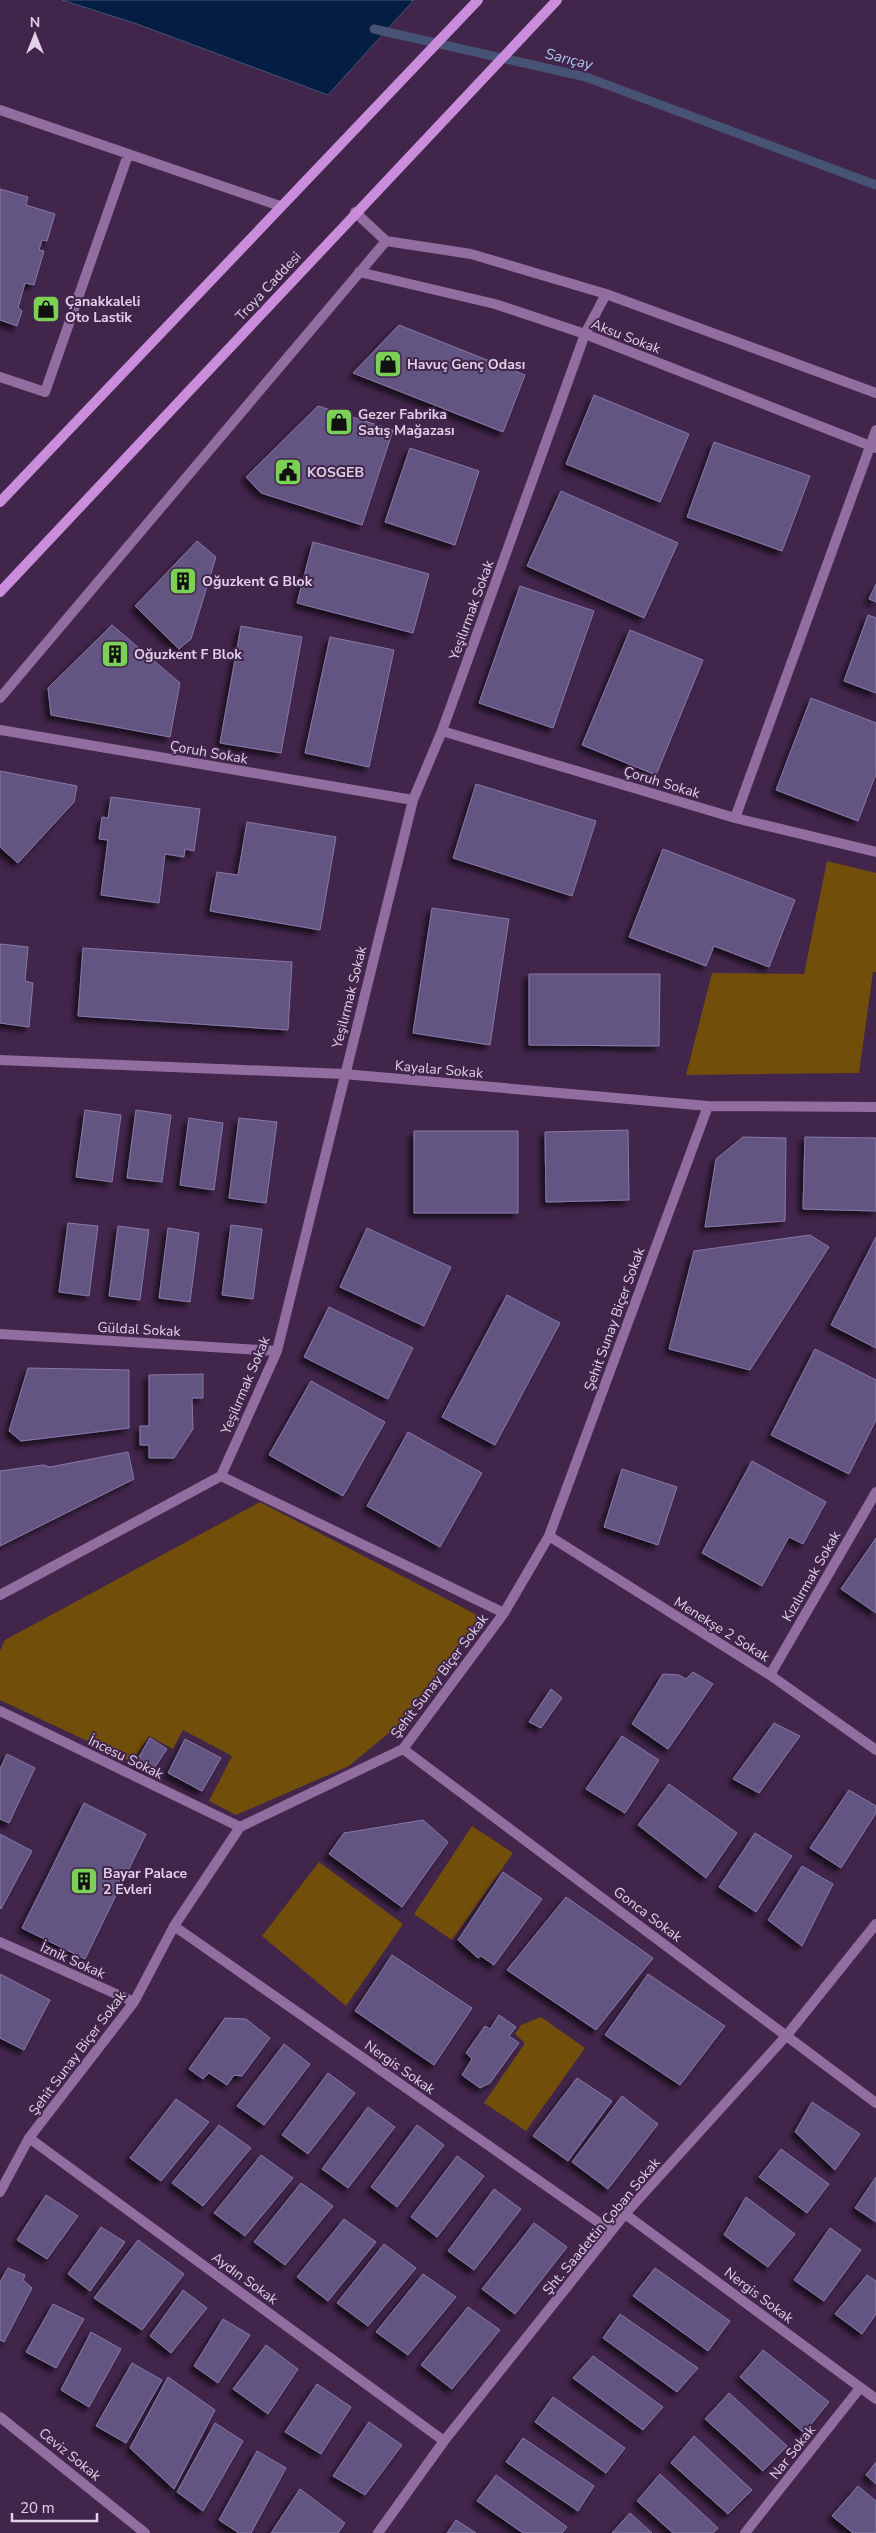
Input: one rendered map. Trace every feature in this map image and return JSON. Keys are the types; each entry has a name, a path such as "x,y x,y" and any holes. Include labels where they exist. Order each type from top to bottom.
{"main road":[{"path":"0,502 478,0"},
{"name":"Troya Caddesi","path":"0,592 355,212 557,0"}],"street":[{"path":"0,110 280,206"},
{"path":"0,377 45,392 128,155"},
{"path":"355,212 386,241 471,254 606,294 876,393"},
{"path":"0,698 386,241"},
{"name":"Aksu Sokak","path":"359,272 495,304 585,334 873,447"},
{"name":"Yeşilırmak Sokak","path":"221,1476 277,1351 413,800 442,731 585,334 606,294"},
{"path":"735,818 873,447 876,430"},
{"name":"Çoruh Sokak","path":"0,730 413,800"},
{"name":"Çoruh Sokak","path":"442,731 735,818 876,852"},
{"name":"Kayalar Sokak","path":"0,1060 344,1074 708,1106 876,1107"},
{"name":"Şehit Sunay Biçer Sokak","path":"0,2192 29,2138 134,2002 174,1926 240,1827 403,1749 504,1614 549,1536 708,1106"},
{"name":"Güldal Sokak","path":"0,1334 277,1351"},
{"path":"0,1595 221,1476 504,1614"},
{"name":"Kızılırmak Sokak","path":"770,1675 876,1492"},
{"name":"Menekşe 2 Sokak","path":"549,1536 770,1675 876,1750"},
{"name":"İncesu Sokak","path":"0,1711 240,1827"},
{"name":"Gonca Sokak","path":"403,1749 787,2035 876,2104"},
{"name":"Şht. Saadettin Çoban Sokak","path":"378,2533 444,2441 611,2231 787,2035 876,1924"},
{"name":"Nergis Sokak","path":"174,1926 611,2231"},
{"name":"İznik Sokak","path":"0,1942 134,2002"},
{"name":"Aydın Sokak","path":"29,2138 444,2441"},
{"name":"Nergis Sokak","path":"625,2214 876,2399"},
{"name":"Nar Sokak","path":"745,2533 860,2388"},
{"name":"Ceviz Sokak","path":"0,2416 145,2533"}],"shaded area":[{"path":"827,861 876,873 876,972 873,972 859,1073 686,1075 712,973 804,974"},
{"path":"260,1502 481,1617 407,1718 349,1766 236,1815 209,1801 232,1756 183,1730 173,1749 149,1736 132,1762 0,1700 0,1651 5,1640"},
{"path":"472,1826 513,1853 452,1940 414,1914"},
{"path":"319,1862 403,1924 346,2006 262,1936"},
{"path":"541,2017 585,2048 526,2131 484,2103 525,2043 515,2034 521,2025"}],"water":[{"path":"62,0 413,1 328,95 137,24"}],"building":[{"path":"0,189 28,197 26,205 55,214 47,241 42,240 39,250 44,251 34,285 25,283 18,308 22,311 17,326 0,320"},
{"path":"399,325 525,375 503,432 353,373"},
{"path":"594,395 689,434 660,502 566,464"},
{"path":"318,406 393,430 362,525 261,493 246,477"},
{"path":"714,442 810,476 782,551 687,517"},
{"path":"410,448 479,471 455,545 385,522"},
{"path":"561,491 678,543 644,618 527,566"},
{"name":"Oğuzkent G Blok","path":"197,541 216,557 191,639 179,649 135,606"},
{"path":"313,542 429,574 413,633 297,603"},
{"path":"876,584 876,602 869,599"},
{"path":"520,586 594,611 553,728 479,703"},
{"path":"868,615 876,618 876,693 844,681"},
{"name":"Oğuzkent F Blok","path":"112,625 180,683 170,737 51,715 48,688"},
{"path":"241,626 302,637 281,753 220,743"},
{"path":"630,630 703,660 656,775 582,745"},
{"path":"330,637 394,650 369,767 305,753"},
{"path":"811,698 876,723 876,774 858,821 776,790"},
{"path":"0,771 77,786 74,802 18,863 0,847"},
{"path":"476,784 596,821 572,896 453,858"},
{"path":"111,797 200,809 194,851 185,849 184,857 165,854 159,903 101,895 108,840 99,839 102,817 108,818"},
{"path":"247,822 336,837 320,930 210,911 217,872 238,875"},
{"path":"663,849 795,900 769,967 714,946 706,966 629,937"},
{"path":"432,908 509,919 490,1045 413,1033"},
{"path":"0,944 28,947 25,981 33,983 29,1027 0,1023"},
{"path":"83,948 292,962 288,1030 78,1016"},
{"path":"529,974 660,974 659,1046 529,1045"},
{"path":"85,1110 121,1115 112,1182 76,1177"},
{"path":"136,1110 171,1115 162,1182 127,1178"},
{"path":"189,1118 223,1123 214,1190 180,1185"},
{"path":"239,1118 277,1122 266,1203 229,1198"},
{"path":"628,1130 629,1200 546,1202 545,1132"},
{"path":"414,1131 518,1131 518,1213 414,1213"},
{"path":"743,1137 786,1138 785,1221 705,1227 716,1159"},
{"path":"805,1137 876,1138 876,1211 803,1209"},
{"path":"68,1223 98,1226 89,1296 59,1292"},
{"path":"231,1225 262,1229 253,1299 222,1295"},
{"path":"118,1226 149,1230 140,1300 109,1296"},
{"path":"168,1228 199,1233 190,1302 159,1298"},
{"path":"367,1228 451,1267 424,1326 340,1287"},
{"path":"810,1235 829,1247 750,1370 669,1349 694,1251"},
{"path":"876,1237 876,1348 831,1325"},
{"path":"507,1295 560,1323 495,1445 442,1417"},
{"path":"329,1307 413,1348 388,1399 304,1357"},
{"path":"815,1349 876,1380 876,1420 849,1474 771,1435"},
{"path":"28,1368 129,1370 129,1428 21,1441 9,1431"},
{"path":"203,1374 203,1398 192,1398 193,1429 174,1458 149,1458 149,1445 140,1445 140,1426 149,1426 149,1375"},
{"path":"311,1381 385,1422 343,1496 269,1455"},
{"path":"408,1432 482,1473 440,1547 367,1506"},
{"path":"128,1452 134,1479 0,1546 0,1471 43,1465 50,1467"},
{"path":"752,1461 826,1502 803,1544 789,1537 762,1586 702,1553"},
{"path":"622,1469 677,1487 658,1545 604,1527"},
{"path":"876,1538 876,1613 841,1589"},
{"path":"693,1672 713,1684 668,1749 632,1724 663,1674 679,1675 686,1679"},
{"path":"551,1689 562,1698 541,1728 529,1722"},
{"path":"774,1723 800,1736 759,1793 733,1779"},
{"path":"622,1736 659,1760 625,1813 586,1789"},
{"path":"150,1738 167,1749 153,1770 136,1762"},
{"path":"185,1739 221,1758 202,1791 168,1773"},
{"path":"7,1754 35,1768 9,1823 0,1819 0,1769"},
{"path":"669,1784 737,1833 706,1878 638,1825"},
{"path":"849,1790 876,1806 876,1813 841,1868 810,1848"},
{"name":"Bayar Palace 2 Evleri","path":"84,1803 146,1834 85,1959 22,1928"},
{"path":"423,1820 448,1842 402,1907 329,1854 344,1833"},
{"path":"755,1833 792,1856 756,1912 719,1887"},
{"path":"0,1834 32,1851 1,1909 0,1908"},
{"path":"802,1866 833,1884 802,1946 768,1920"},
{"path":"503,1872 542,1899 494,1965 481,1956 478,1958 458,1940"},
{"path":"566,1897 653,1958 596,2030 507,1970"},
{"path":"392,1955 472,2008 434,2065 355,2011"},
{"path":"0,1974 50,2000 24,2050 0,2038"},
{"path":"648,1974 725,2026 680,2085 605,2035"},
{"path":"499,2015 516,2027 509,2036 519,2043 490,2083 480,2088 462,2075 472,2059 466,2053 485,2026 490,2029"},
{"path":"225,2018 246,2019 270,2038 242,2076 234,2075 227,2085 209,2073 203,2079 189,2069"},
{"path":"284,2044 310,2064 264,2125 237,2106"},
{"path":"328,2073 355,2093 308,2154 282,2135"},
{"path":"577,2078 612,2101 568,2161 533,2136"},
{"path":"622,2096 658,2124 608,2189 572,2162"},
{"path":"176,2099 209,2122 161,2181 130,2158"},
{"path":"812,2102 860,2134 835,2170 795,2132"},
{"path":"368,2107 395,2127 348,2188 322,2169"},
{"path":"219,2125 251,2148 203,2206 172,2183"},
{"path":"417,2125 444,2145 397,2207 371,2187"},
{"path":"781,2149 829,2184 807,2213 759,2177"},
{"path":"261,2155 293,2178 245,2236 214,2213"},
{"path":"457,2156 484,2176 437,2237 411,2217"},
{"path":"876,2177 876,2222 855,2208"},
{"path":"301,2183 333,2206 285,2265 254,2242"},
{"path":"494,2189 521,2209 474,2270 448,2251"},
{"path":"46,2195 78,2216 47,2259 17,2240"},
{"path":"746,2197 795,2234 768,2267 724,2235"},
{"path":"344,2219 376,2242 328,2301 297,2277"},
{"path":"534,2223 567,2247 515,2314 482,2289"},
{"path":"101,2227 125,2242 90,2291 68,2274"},
{"path":"830,2228 861,2250 824,2301 794,2280"},
{"path":"138,2240 184,2274 142,2330 94,2298"},
{"path":"384,2244 416,2268 368,2326 337,2303"},
{"path":"8,2268 25,2275 23,2280 32,2288 4,2342 0,2340 0,2282"},
{"path":"655,2268 730,2321 708,2351 633,2296"},
{"path":"423,2274 456,2297 408,2355 376,2332"},
{"path":"867,2275 876,2281 876,2314 862,2334 835,2314"},
{"path":"183,2290 207,2308 171,2353 150,2336"},
{"path":"53,2304 84,2319 56,2368 26,2352"},
{"path":"468,2307 500,2330 452,2389 421,2365"},
{"path":"620,2314 698,2368 677,2392 603,2338"},
{"path":"223,2319 250,2335 218,2383 194,2366"},
{"path":"91,2332 121,2349 89,2407 61,2390"},
{"path":"266,2345 298,2369 268,2414 233,2389"},
{"path":"763,2350 829,2402 804,2433 740,2377"},
{"path":"593,2356 663,2407 643,2430 573,2378"},
{"path":"132,2363 162,2380 126,2443 96,2426"},
{"path":"168,2377 215,2410 174,2489 130,2448"},
{"path":"317,2384 351,2407 321,2454 285,2432"},
{"path":"729,2393 787,2446 763,2471 705,2419"},
{"path":"553,2397 625,2448 606,2473 535,2422"},
{"path":"369,2422 402,2445 365,2495 333,2476"},
{"path":"215,2423 243,2441 203,2511 177,2492"},
{"path":"694,2436 752,2490 728,2514 671,2463"},
{"path":"523,2438 594,2486 578,2511 506,2462"},
{"path":"257,2451 286,2468 251,2533 239,2533 219,2520"},
{"path":"876,2462 876,2484 866,2475"},
{"path":"660,2474 718,2528 713,2533 673,2533 637,2501"},
{"path":"496,2475 567,2527 562,2533 523,2533 477,2501"},
{"path":"858,2486 876,2501 876,2533 853,2533 832,2516"},
{"path":"300,2489 345,2523 338,2533 271,2533"},
{"path":"630,2513 652,2533 612,2533"},
{"path":"456,2520 476,2533 447,2533"}],"waterway":[{"name":"Sarıçay","path":"374,29 586,77 876,185"}],"place":[{"name":"Çanakkaleli Oto Lastik","path":"46,309"},
{"name":"Havuç Genç Odası","path":"388,364"},
{"name":"Gezer Fabrika Satış Mağazası","path":"339,422"},
{"name":"KOSGEB","path":"288,472"},
{"name":"Oğuzkent G Blok","path":"183,581"},
{"name":"Oğuzkent F Blok","path":"115,654"},
{"name":"Bayar Palace 2 Evleri","path":"84,1881"}]}
